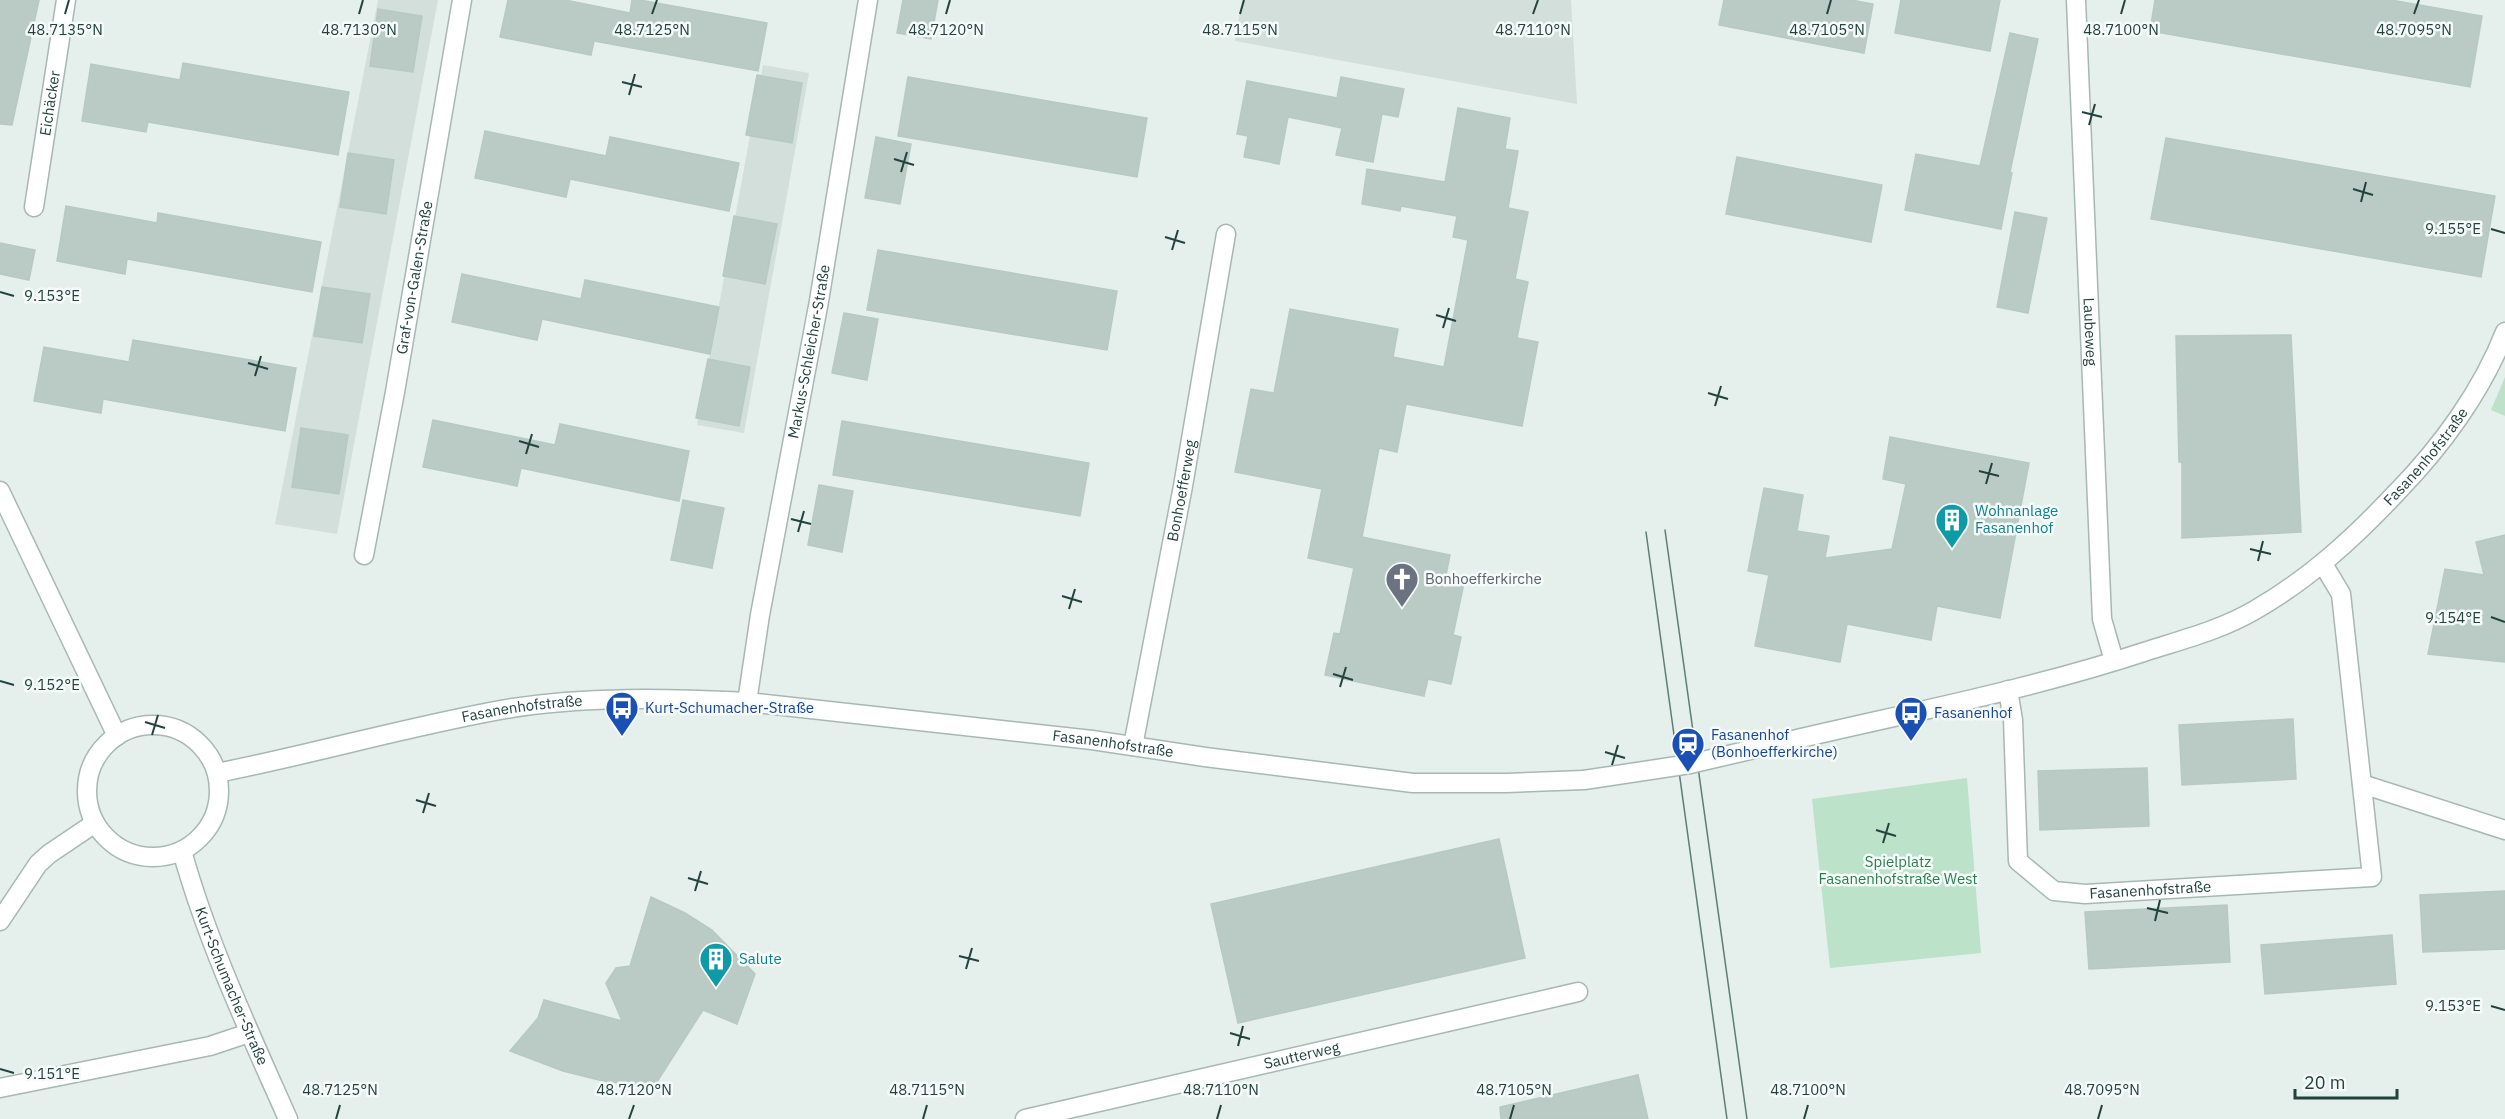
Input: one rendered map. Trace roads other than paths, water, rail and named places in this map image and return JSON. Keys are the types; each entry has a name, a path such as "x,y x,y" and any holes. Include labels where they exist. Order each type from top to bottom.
{"street":[{"name":"Eichäcker","path":"34,207 66,0"},
{"name":"Graf-von-Galen-Straße","path":"364,555 395,392 462,0"},
{"name":"Markus-Schleicher-Straße","path":"747,702 760,615 819,301 868,0"},
{"name":"Laubeweg","path":"2076,0 2103,619 2114,662"},
{"name":"Bonhoefferweg","path":"1133,746 1183,486 1226,234"},
{"name":"Fasanenhofstraße","path":"217,774 507,709 602,700 747,702 1080,738 1413,783 1584,780 1690,764 2008,690 2114,662 2203,633 2253,612 2323,564 2361,530 2417,471 2469,403 2505,332"},
{"path":"0,491 117,736"},
{"name":"Fasanenhofstraße","path":"2008,690 2013,720 2018,861 2054,891 2085,894 2372,876 2342,594 2323,564"},
{"path":"156,725 176,729 201,747 208,755 217,774 219,796 213,819 200,838 182,851 162,857 142,857 123,851 107,839 95,823 88,804 87,785 92,766 102,749 117,736 136,727 156,725"},
{"path":"2362,784 2505,830"},
{"path":"0,921 38,864 95,823"},
{"name":"Kurt-Schumacher-Straße","path":"182,851 197,904 249,1033 288,1119"},
{"name":"Sautterweg","path":"1025,1119 1578,992"},
{"path":"0,1088 210,1046 249,1033"}],"tram line":[{"path":"1665,530 1747,1119"},
{"path":"1646,532 1727,1119"}],"place":[{"name":"Wohnanlage Fasanenhof","path":"1952,549"},
{"name":"Bonhoefferkirche","path":"1402,608"},
{"name":"Kurt-Schumacher-Straße","path":"622,737"},
{"name":"Fasanenhof","path":"1911,742"},
{"name":"Fasanenhof (Bonhoefferkirche)","path":"1688,773"},
{"name":"Salute","path":"716,988"}],"park label":[{"name":"Spielplatz Fasanenhofstraße West","path":"1898,870"}]}
